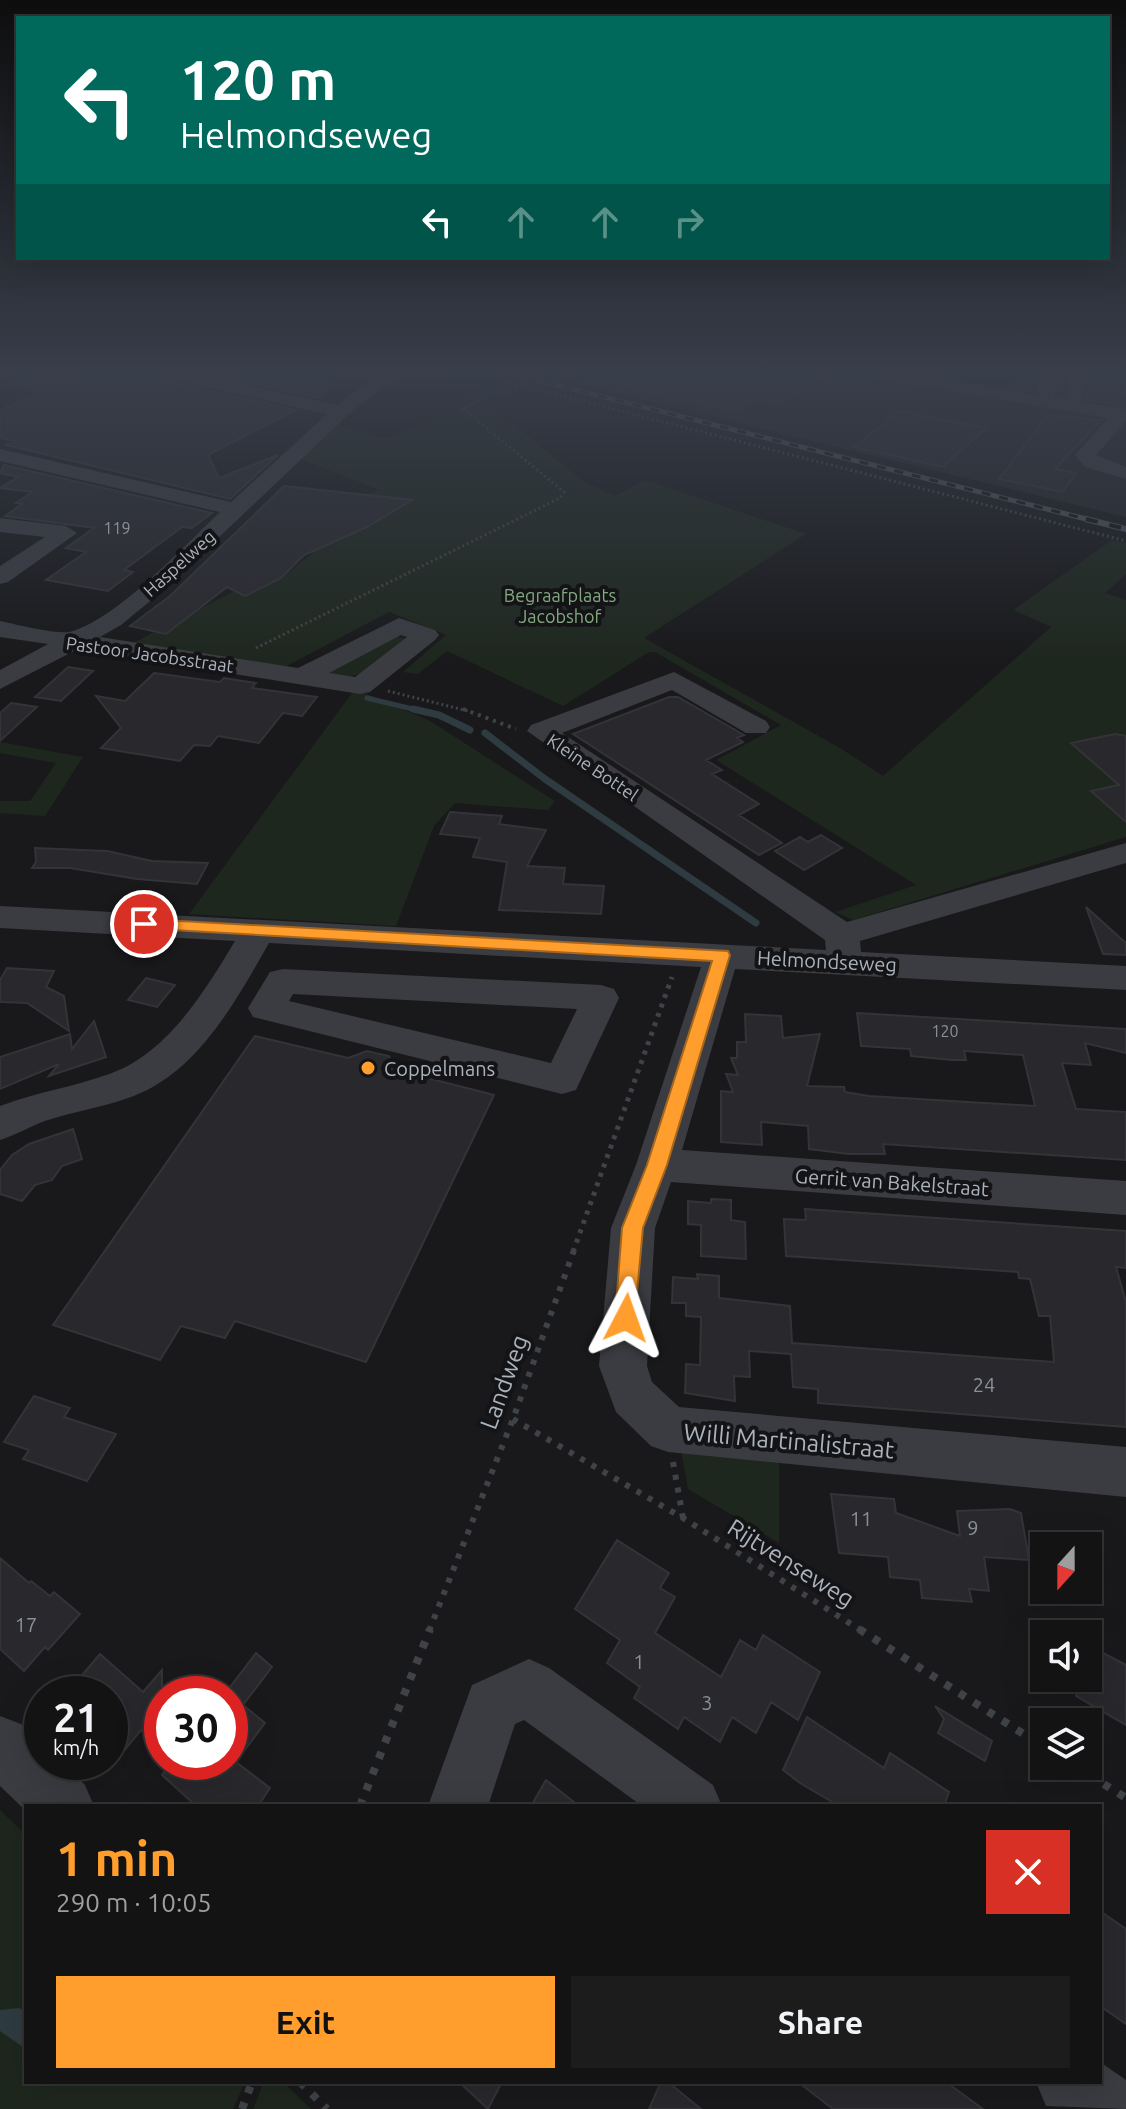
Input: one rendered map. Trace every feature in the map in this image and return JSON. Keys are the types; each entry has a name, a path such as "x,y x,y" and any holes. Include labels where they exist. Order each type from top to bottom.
{"street":[{"path":"54,467 238,510"},
{"name":"Haspelweg","path":"0,681 112,620 152,588 283,467"},
{"path":"0,577 90,516"},
{"path":"0,525 66,533"},
{"path":"301,677 399,626 426,635 360,686"},
{"name":"Pastoor Jacobsstraat","path":"0,629 72,643 360,686"},
{"name":"Kleine Bottel","path":"541,731 674,680 756,727"},
{"name":"Kleine Bottel","path":"541,731 843,948"},
{"path":"843,948 1126,853"},
{"name":"Helmondseweg","path":"0,917 722,955 843,948 1126,978"},
{"path":"0,1125 130,1081 161,1065 185,1039 259,930"},
{"path":"415,1044 446,940"},
{"name":"Willi Martinalistraat","path":"722,955 657,1165 633,1228 623,1366 633,1396 668,1429 1126,1472"},
{"path":"283,981 434,988 601,998 562,1080 266,1008 283,981"},
{"name":"Gerrit van Bakelstraat","path":"657,1165 1126,1198"},
{"path":"459,1804 492,1705 529,1688 689,1804"},
{"path":"0,1745 62,1804"},
{"path":"1073,2084 1107,2109"}],"path":[{"path":"223,664 560,498 564,492 534,467"},
{"path":"841,467 1126,541"},
{"path":"360,686 453,705 521,731 541,731"},
{"name":"Landweg","path":"361,1804 513,1419 675,968"},
{"name":"Rijtvenseweg","path":"513,1419 683,1518 1030,1738"},
{"path":"668,1429 683,1518"},
{"path":"1097,1780 1126,1798"},
{"path":"242,2109 251,2084"},
{"path":"302,2084 327,2109"}],"shaded area":[{"path":"922,467 1126,467 1126,517"},
{"path":"19,2008 24,2011 24,2048 0,2031 0,2010"}],"green space":[{"name":"Begraafplaats Jacobshof","path":"322,467 567,467 586,483 615,496 645,480 806,534 644,638 840,748 883,776 1051,627 1013,610 1112,540 1126,543 1126,574 1105,593 1126,600 1126,837 853,920 835,912 916,885 716,760 781,725 655,652 649,652 563,706 447,651 418,674 403,672 446,635 389,612 283,668 133,643 256,580 281,578 313,553 289,544 353,500 380,490"},
{"path":"392,635 406,639 370,670 350,676 325,673"},
{"path":"355,689 430,721 555,801 548,810 455,803 434,826 396,926 189,914"},
{"path":"0,742 83,757 45,816 0,813 0,801 30,801 56,763 0,753"},
{"path":"680,1444 779,1462 779,1543 688,1489"},
{"path":"0,1810 24,1833 24,2084 244,2084 233,2109 0,2109"},
{"path":"263,2084 285,2084 311,2109 253,2109"}],"building":[{"path":"3,467 14,467 212,513 192,528 182,527 124,570 133,572 108,591 46,580 86,552 66,548 94,528 5,516 22,504 16,503 32,492 0,488 18,477 0,473"},
{"path":"99,467 214,467 219,478 246,467 264,467 230,499"},
{"path":"1008,467 1056,467 1076,473 1063,492 999,479"},
{"path":"284,486 412,500 367,527 304,555 281,578 245,596 227,587 166,634 130,626 170,596"},
{"path":"68,667 93,671 61,701 35,697"},
{"path":"154,673 220,682 224,678 256,683 252,688 317,697 302,716 283,713 259,743 218,736 210,746 194,745 180,761 101,748 121,728 96,696 125,701"},
{"path":"669,697 678,697 744,735 737,738 743,742 706,760 722,770 712,774 759,804 739,815 782,843 759,855 573,734"},
{"path":"11,703 37,707 0,741 0,713"},
{"path":"1115,734 1126,736 1126,822 1091,791 1119,785 1071,743"},
{"path":"450,812 502,816 499,824 546,830 527,866 565,868 563,884 604,886 601,914 499,910 507,862 473,857 480,838 440,834"},
{"path":"821,835 842,848 804,870 775,851 800,837 808,842"},
{"path":"35,848 107,851 152,861 208,863 197,884 137,879 70,868 32,868 36,862"},
{"path":"1086,907 1126,943 1126,955 1103,954"},
{"path":"7,968 54,971 46,987 64,996 69,1031 27,1003 0,1002 0,980"},
{"path":"146,978 175,985 157,1007 128,1000"},
{"path":"857,1013 1126,1029 1126,1053 1085,1043 1091,1065 1062,1063 1076,1109 1126,1112 1126,1160 883,1144 885,1154 849,1154 809,1149 808,1126 761,1122 762,1145 721,1142 721,1091 733,1092 726,1074 738,1075 731,1058 737,1058 737,1042 746,1042 745,1014 781,1016 783,1038 820,1034 807,1086 844,1087 845,1092 869,1096 1035,1106 1023,1055 964,1051 966,1060 952,1060 911,1056 910,1049 861,1046"},
{"path":"94,1021 106,1057 49,1076 59,1064 0,1089 0,1057 70,1034 72,1049"},
{"path":"255,1036 348,1058 367,1051 389,1056 396,1070 494,1095 366,1362 235,1321 225,1338 181,1326 160,1360 53,1325"},
{"path":"73,1129 82,1159 62,1166 52,1180 35,1185 22,1201 0,1194 0,1170 12,1155 29,1144"},
{"path":"711,1199 731,1200 731,1220 745,1222 746,1259 701,1256 701,1225 688,1224 688,1201 711,1203"},
{"path":"805,1209 1126,1231 1126,1268 1116,1267 1126,1302 1126,1427 818,1403 818,1389 793,1387 791,1354 749,1351 750,1377 734,1376 735,1401 685,1393 686,1364 700,1365 701,1317 686,1316 686,1303 672,1303 673,1277 698,1279 697,1274 719,1276 719,1298 790,1306 792,1343 1054,1362 1050,1316 1039,1316 1030,1279 1019,1278 1018,1272 786,1256 784,1219 806,1220"},
{"path":"34,1396 70,1408 64,1417 116,1434 87,1481 23,1459 29,1450 4,1442"},
{"path":"831,1494 894,1499 896,1513 960,1536 957,1511 1010,1509 1021,1513 1029,1560 984,1557 989,1591 969,1589 972,1602 922,1598 920,1580 890,1577 888,1557 839,1553"},
{"path":"617,1540 669,1573 660,1588 675,1597 655,1633 721,1677 740,1640 756,1650 763,1635 820,1672 798,1720 771,1702 756,1733 732,1717 720,1742 684,1717 678,1729 634,1698 640,1687 607,1663 620,1640 575,1609"},
{"path":"0,1558 29,1583 31,1581 50,1596 54,1592 80,1614 48,1650 45,1647 24,1671 0,1649"},
{"path":"1102,1652 1126,1665 1126,1725 1102,1711 1102,1708 1076,1696 1077,1692 1102,1692"},
{"path":"256,1653 272,1667 248,1698 248,1676 238,1676"},
{"path":"100,1654 125,1676 81,1676"},
{"path":"128,1679 144,1691 144,1732 141,1730 128,1746"},
{"path":"935,1706 992,1741 985,1761 938,1733 944,1719"},
{"path":"248,1709 265,1723 248,1746"},
{"path":"807,1717 884,1768 890,1753 949,1792 945,1804 836,1804 783,1770"},
{"path":"248,1771 270,1788 259,1804 194,1804 167,1780 248,1780"},
{"path":"546,1780 576,1804 532,1804"},
{"path":"1102,1912 1126,1929 1126,2024 1102,2007"},
{"path":"461,2084 501,2084 488,2109"},
{"path":"660,2084 670,2084 701,2109 649,2109"},
{"path":"801,2084 949,2084 983,2109 833,2109"}],"waterway":[{"path":"367,698 421,711"},
{"path":"413,709 439,715 470,730"},
{"path":"485,733 545,779 756,923"}],"railway":[{"path":"882,467 1094,521"},
{"path":"1086,519 1094,521"},
{"path":"1094,521 1126,529"}],"place":[{"name":"Coppelmans","path":"368,1068"}],"route":[{"path":"144,924 722,955 650,1187 633,1228 626,1318"}]}
